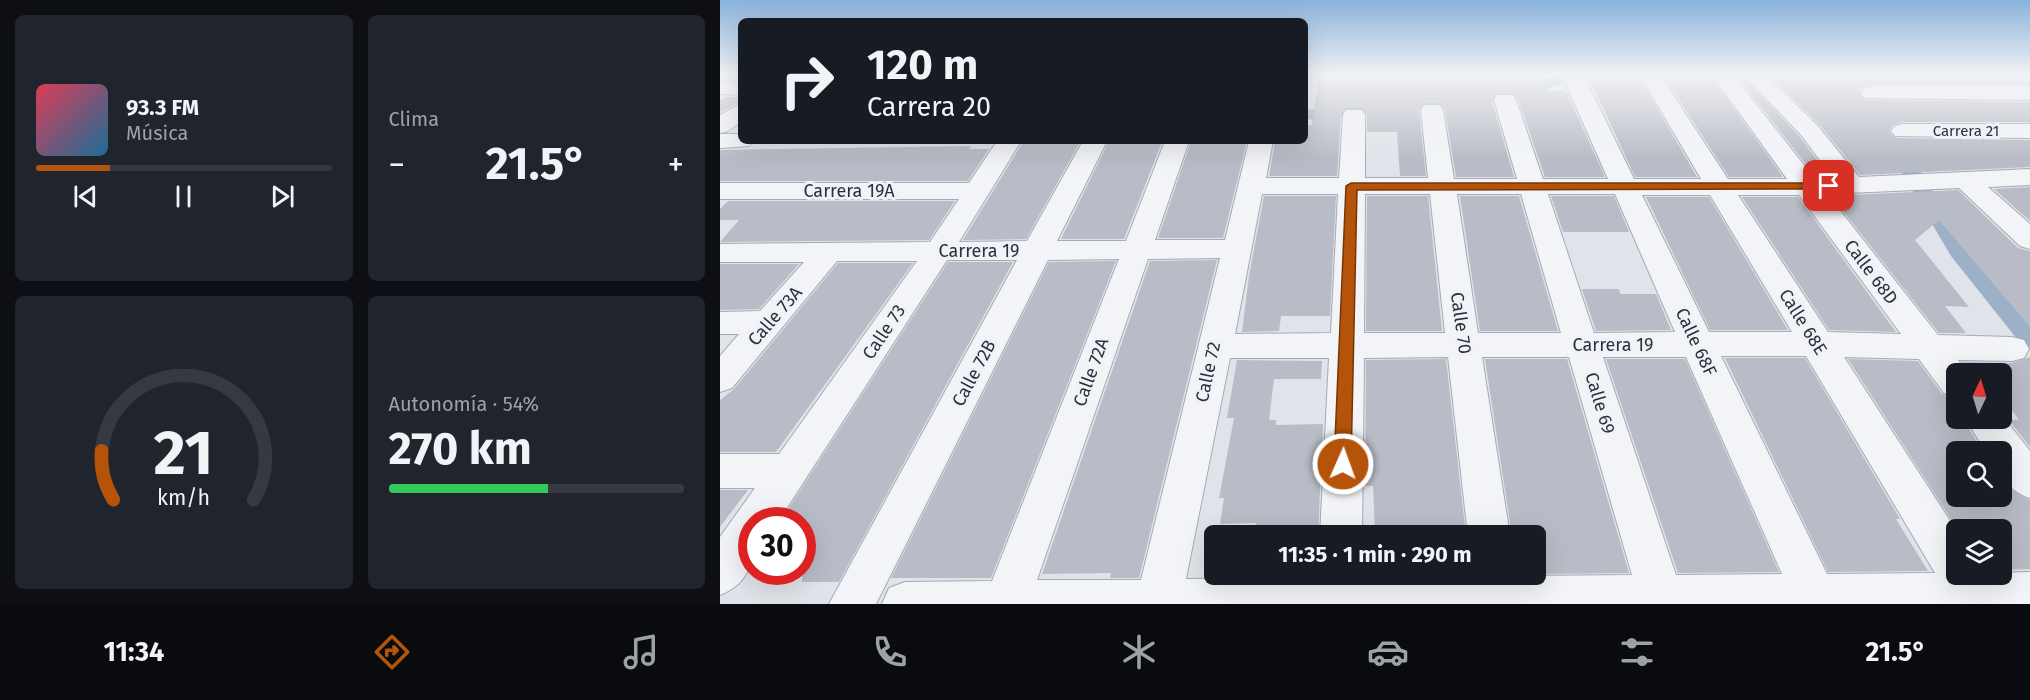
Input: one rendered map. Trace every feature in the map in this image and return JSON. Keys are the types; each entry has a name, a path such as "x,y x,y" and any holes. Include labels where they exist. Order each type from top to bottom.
{"street":[{"name":"Calle 69","path":"1506,103 1662,601"},
{"name":"Calle 68F","path":"1586,103 1816,600"},
{"name":"Calle 68E","path":"1668,103 1946,552"},
{"name":"Calle 68D","path":"1743,103 1946,370"},
{"path":"1782,103 1810,131 1852,184"},
{"name":"Calle 70","path":"1432,110 1488,525"},
{"path":"720,126 738,113"},
{"path":"1341,525 1354,115"},
{"name":"Carrera 21","path":"1903,131 2030,131"},
{"path":"720,141 738,141"},
{"name":"Calle 73","path":"765,507 939,251 1007,144"},
{"name":"Calle 72B","path":"852,604 1093,144"},
{"name":"Calle 72A","path":"1006,603 1135,250 1177,144"},
{"name":"Calle 72","path":"1159,603 1260,144"},
{"path":"1252,186 1806,187 1964,178 2030,177"},
{"path":"1964,178 2030,240"},
{"name":"Carrera 19A","path":"720,191 978,191"},
{"name":"Carrera 19","path":"720,254 1237,249"},
{"name":"Calle 73A","path":"720,379 829,252"},
{"path":"720,323 769,322"},
{"name":"Carrera 19","path":"1214,346 1817,344 2012,349"},
{"path":"1991,429 2030,481"},
{"path":"720,471 789,471"},
{"path":"720,574 738,548"},
{"path":"905,604 1159,603 1339,593 1497,592 1662,601 1816,600 1946,581"},
{"path":"1990,585 2030,594"}],"building":[{"path":"720,103 738,103 738,103 720,112"},
{"path":"1315,103 1424,103 1419,110 1426,176 1400,176 1397,132 1367,132 1367,115 1362,108 1346,108 1341,114 1337,176 1269,176 1274,144 1308,144 1308,125 1312,125"},
{"path":"1440,103 1493,103 1514,177 1456,177 1445,110"},
{"path":"1519,103 1572,103 1605,177 1545,177"},
{"path":"1601,103 1654,103 1697,177 1635,177"},
{"path":"1681,103 1730,103 1783,177 1729,177"},
{"path":"1758,103 1768,103 1800,137 1829,176 1816,177"},
{"path":"1798,103 2030,103 2030,122 1903,122 1893,125 1889,131 1895,138 2030,140 2030,167 1860,175 1820,125"},
{"path":"1022,144 1079,144 1026,239 963,240"},
{"path":"1108,144 1161,144 1124,239 1061,239"},
{"path":"1190,144 1246,144 1223,238 1158,238"},
{"path":"971,146 969,149 989,149 968,181 720,181 720,150"},
{"path":"2030,187 2030,221 1994,189"},
{"path":"1958,190 2018,248 2030,251 2030,327 1939,220 1915,240 1969,307 1945,306 1966,333 1939,333 1831,196"},
{"path":"1264,196 1336,196 1330,316 1281,316 1279,331 1242,332 1249,276"},
{"path":"1367,196 1428,196 1442,331 1366,331"},
{"path":"1460,196 1519,196 1558,331 1480,331"},
{"path":"1551,196 1614,196 1629,232 1563,232"},
{"path":"1646,197 1709,197 1788,330 1710,330"},
{"path":"1742,197 1798,197 1896,332 1829,330"},
{"path":"728,201 955,201 929,240 720,242 739,220 720,220 720,209"},
{"path":"1217,260 1139,578 1110,578 1111,573 1042,574 1150,261"},
{"path":"1116,261 991,578 891,578 1049,262"},
{"path":"948,262 1013,262 839,582 816,582 816,507 789,507"},
{"path":"838,263 913,263 776,452 720,452 720,400 734,389"},
{"path":"720,264 799,264 759,309 720,310"},
{"path":"1582,289 1619,289 1620,294 1656,294 1671,330 1596,331"},
{"path":"2030,357 2030,447 2012,424 2012,419 2019,420 2012,410 2012,363"},
{"path":"1725,358 1805,358 1928,571 1828,572"},
{"path":"1446,359 1465,525 1375,525 1373,486 1365,486 1366,360"},
{"path":"1485,359 1567,359 1629,573 1546,574 1546,525 1510,525"},
{"path":"1606,359 1685,359 1779,572 1678,573"},
{"path":"1848,359 1918,361 1942,394 1946,395 1946,429 1969,429 1976,441 1946,441 1946,507 2012,507 2012,490 2030,500 2030,569 2012,570 2012,519 1951,519"},
{"path":"1237,360 1322,361 1321,379 1274,379 1269,420 1276,420 1276,425 1323,424 1318,525 1220,524 1224,498 1219,498 1234,418 1227,418"},
{"path":"1962,362 2012,363 1963,363"},
{"path":"720,490 748,490 720,527"}],"waterway":[{"path":"1308,115 1416,103"},
{"path":"1894,144 1935,212 1947,227 1959,251 2030,338"}],"route":[{"path":"1343,464 1351,186 1829,186"}]}
